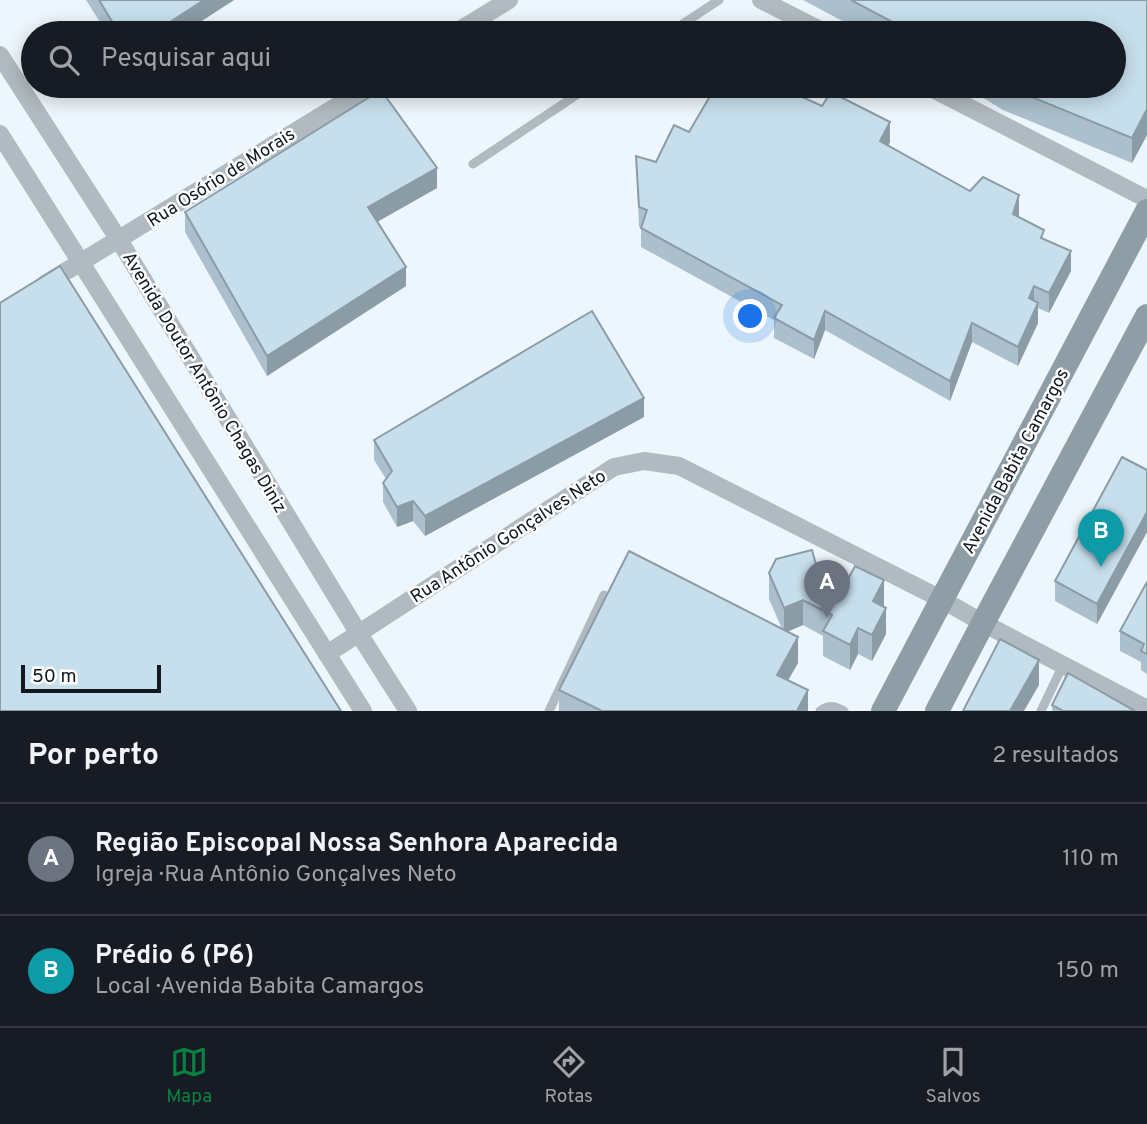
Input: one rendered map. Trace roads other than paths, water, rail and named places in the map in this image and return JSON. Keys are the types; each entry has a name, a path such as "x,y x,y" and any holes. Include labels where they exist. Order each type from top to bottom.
{"main road":[{"name":"Avenida Babita Camargos","path":"883,711 1147,211"},
{"path":"937,711 1147,316"}],"street":[{"path":"475,21 509,0"},
{"path":"761,0 802,21"},
{"name":"Avenida Doutor Antônio Chagas Diniz","path":"0,55 21,88"},
{"name":"Avenida Doutor Antônio Chagas Diniz","path":"28,98 119,240 408,711"},
{"name":"Rua Osório de Morais","path":"35,290 350,98"},
{"path":"950,98 1147,199"},
{"path":"0,134 363,711"},
{"name":"Rua Antônio Gonçalves Neto","path":"327,654 614,467 644,461 679,466 941,599 1147,709"}],"lane":[{"path":"687,21 719,0"},
{"path":"473,164 572,98"},
{"path":"549,711 604,595"},
{"path":"1041,711 1063,665"},
{"path":"820,711 825,707 835,706 844,711"}],"place":[{"name":"Prédio 6 (P6)","path":"1101,567"},
{"name":"Região Episcopal Nossa Senhora Aparecida","path":"827,618"}]}
